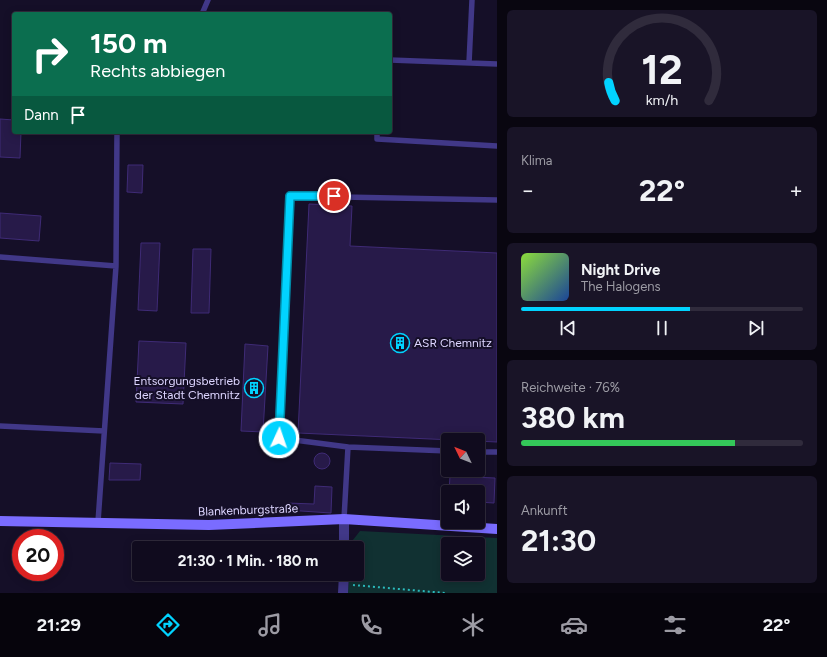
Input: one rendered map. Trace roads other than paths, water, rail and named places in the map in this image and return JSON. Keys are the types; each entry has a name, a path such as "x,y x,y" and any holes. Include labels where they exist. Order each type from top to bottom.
{"main road":[{"name":"Blankenburgstraße","path":"0,521 209,525 344,519 497,529"}],"street":[{"path":"344,519 344,541"}],"lane":[{"path":"203,12 208,0"},
{"path":"469,62 472,0"},
{"path":"392,60 497,64"},
{"path":"98,522 116,266 116,134"},
{"path":"377,134 377,139 497,146"},
{"path":"441,451 348,447 279,438 290,196 497,200"},
{"path":"0,257 116,266"},
{"path":"0,426 104,431"},
{"path":"344,519 348,447"},
{"path":"485,452 497,452"}],"place":[{"name":"ASR Chemnitz","path":"400,343"},
{"name":"Entsorgungsbetrieb der Stadt Chemnitz","path":"254,388"}]}
